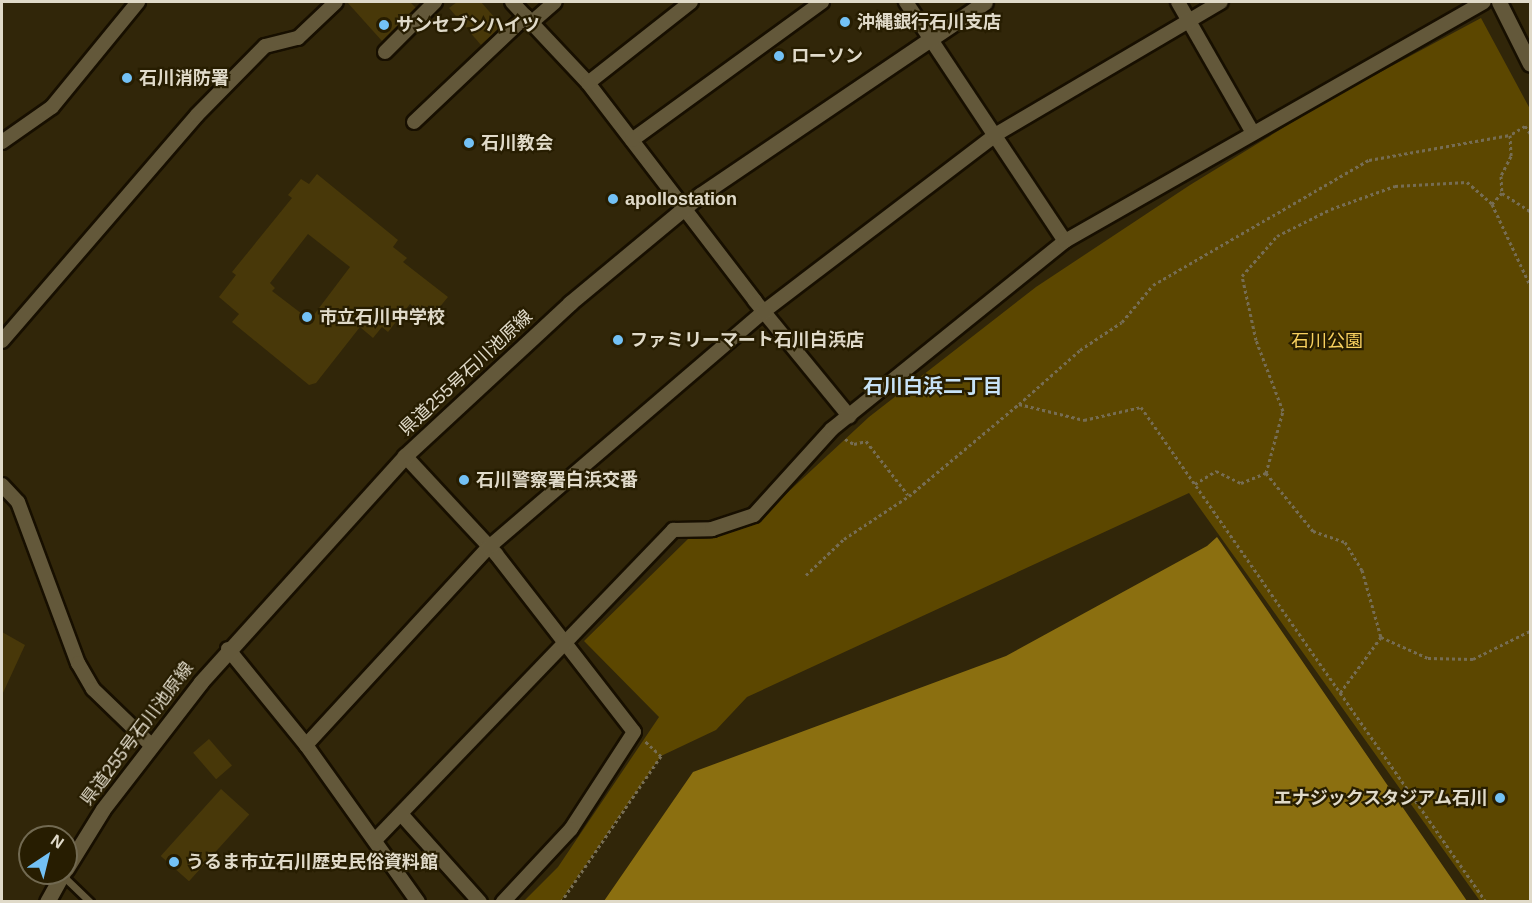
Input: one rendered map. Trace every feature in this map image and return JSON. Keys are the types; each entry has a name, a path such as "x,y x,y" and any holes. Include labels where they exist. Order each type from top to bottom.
{"main road":[{"name":"県道255号石川池原線","path":"78,851 150,744 228,649 405,456 570,303 684,208 927,37 985,2"},
{"path":"1499,2 1530,64"},
{"name":"県道255号石川池原線","path":"47,902 57,885"}],"street":[{"path":"2,142 52,107 138,2"},
{"path":"2,341 197,115 265,46 298,38 336,2"},
{"path":"385,52 435,2"},
{"path":"512,2 588,83 763,312 849,416"},
{"path":"414,122 529,19 555,2"},
{"path":"588,83 691,2"},
{"path":"632,140 822,2"},
{"path":"906,2 927,37 941,51 1065,241"},
{"path":"1178,2 1252,131"},
{"path":"306,745 489,547 763,312 995,135 1188,19 1221,2"},
{"path":"375,840 567,643 673,530 712,530 754,514 849,416 1065,241 1252,131 1484,2"},
{"path":"405,456 489,547 567,643 634,732 571,829 503,902"},
{"path":"2,485 18,502 78,663 93,689 150,744"},
{"path":"228,649 306,745 417,902"},
{"path":"401,814 480,902"}],"lane":[{"path":"75,885 90,902"}],"path":[{"path":"806,575 844,539 909,496 1019,405 1080,350 1122,322 1153,285 1369,160 1510,135 1525,126 1530,133"},
{"path":"1492,204 1502,193 1501,176 1512,156 1510,135"},
{"path":"1266,472 1283,411 1256,340 1242,276 1276,236 1331,209 1395,186 1467,182 1492,204 1530,285"},
{"path":"1502,193 1520,208 1530,211"},
{"path":"1019,405 1084,420 1141,407 1486,902"},
{"path":"840,436 854,444 866,441 909,496"},
{"path":"1195,484 1216,471 1241,483 1266,472"},
{"path":"1266,472 1313,531 1345,542 1362,570 1381,637"},
{"path":"1381,637 1428,658 1473,659 1530,631"},
{"path":"1340,693 1381,637"},
{"path":"561,902 661,756 634,732"}],"green space":[{"name":"石川公園","path":"1481,18 1530,109 1530,901 1480,901 1189,493 747,697 716,730 661,756 561,901 523,902 558,867 659,717 584,641 689,538 712,535 760,518 869,417 1036,287 1190,185 1330,99"}],"shaded area":[{"path":"1217,537 1467,901 604,901 693,772 1006,656 1207,546"}],"building":[{"name":"サンセブンハイツ","path":"347,2 410,2 416,8 382,41"},
{"path":"457,2 481,2 502,26 481,45 449,8"},
{"path":"317,174 398,240 393,247 407,258 403,262 448,297 429,320 410,304 388,332 382,327 373,338 360,327 316,383 309,385 232,322 239,314 219,297 236,275 232,272 292,198 288,195 301,179 309,184","holes":["308,234 350,267 310,320 272,291 275,288 270,283"]},
{"path":"2,632 25,645 2,695"},
{"path":"209,739 232,765 216,779 193,753"},
{"path":"221,789 249,814 189,881 161,856"}],"place":[{"name":"沖縄銀行石川支店","path":"845,22"},
{"name":"サンセブンハイツ","path":"384,25"},
{"name":"ローソン","path":"779,56"},
{"name":"石川消防署","path":"127,78"},
{"name":"石川教会","path":"469,143"},
{"name":"apollostation","path":"613,199"},
{"name":"市立石川中学校","path":"307,317"},
{"name":"ファミリーマート石川白浜店","path":"618,340"},
{"name":"石川警察署白浜交番","path":"464,480"},
{"name":"エナジックスタジアム石川","path":"1500,798"},
{"name":"うるま市立石川歴史民俗資料館","path":"174,862"}],"district":[{"name":"石川白浜二丁目","path":"933,386"}]}
